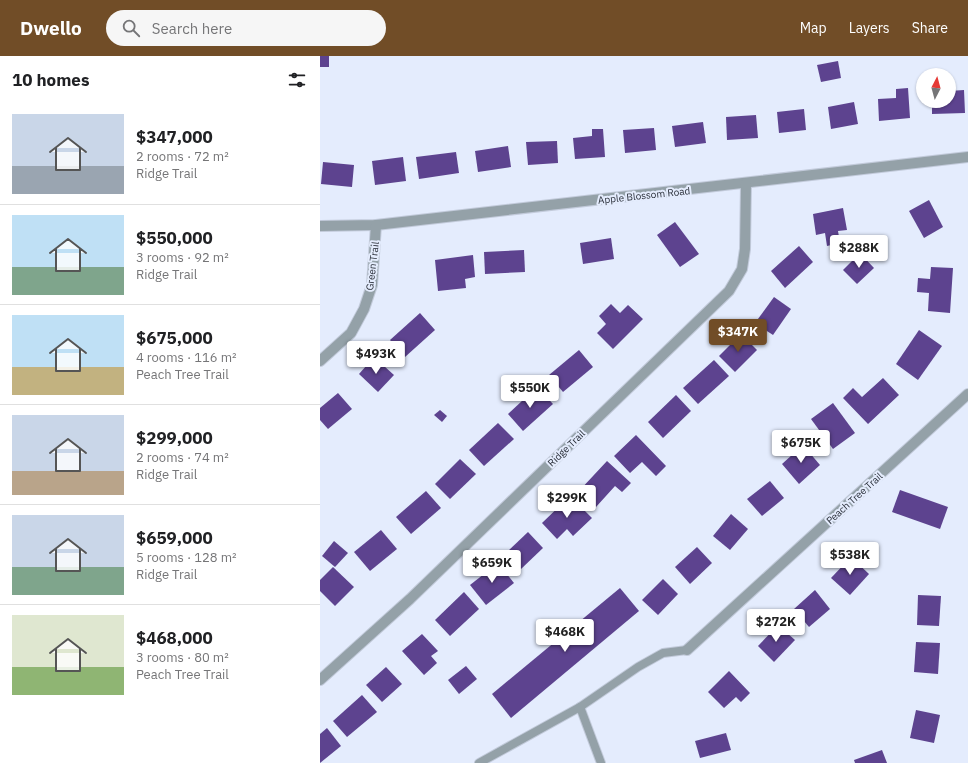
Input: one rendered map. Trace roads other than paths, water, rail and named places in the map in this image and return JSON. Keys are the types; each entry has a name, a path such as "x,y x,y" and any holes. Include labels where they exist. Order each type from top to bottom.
{"street":[{"name":"Apple Blossom Road","path":"320,226 376,225 968,157"},
{"name":"Ridge Trail","path":"320,680 410,600 729,291 742,269 745,249 746,183"},
{"name":"Green Trail","path":"320,361 351,333 364,309 372,285 376,225"},
{"name":"Peach Tree Trail","path":"687,650 968,394"}],"lane":[{"path":"480,763 580,708 638,667 663,652 687,650"},
{"path":"580,708 601,763"}]}
